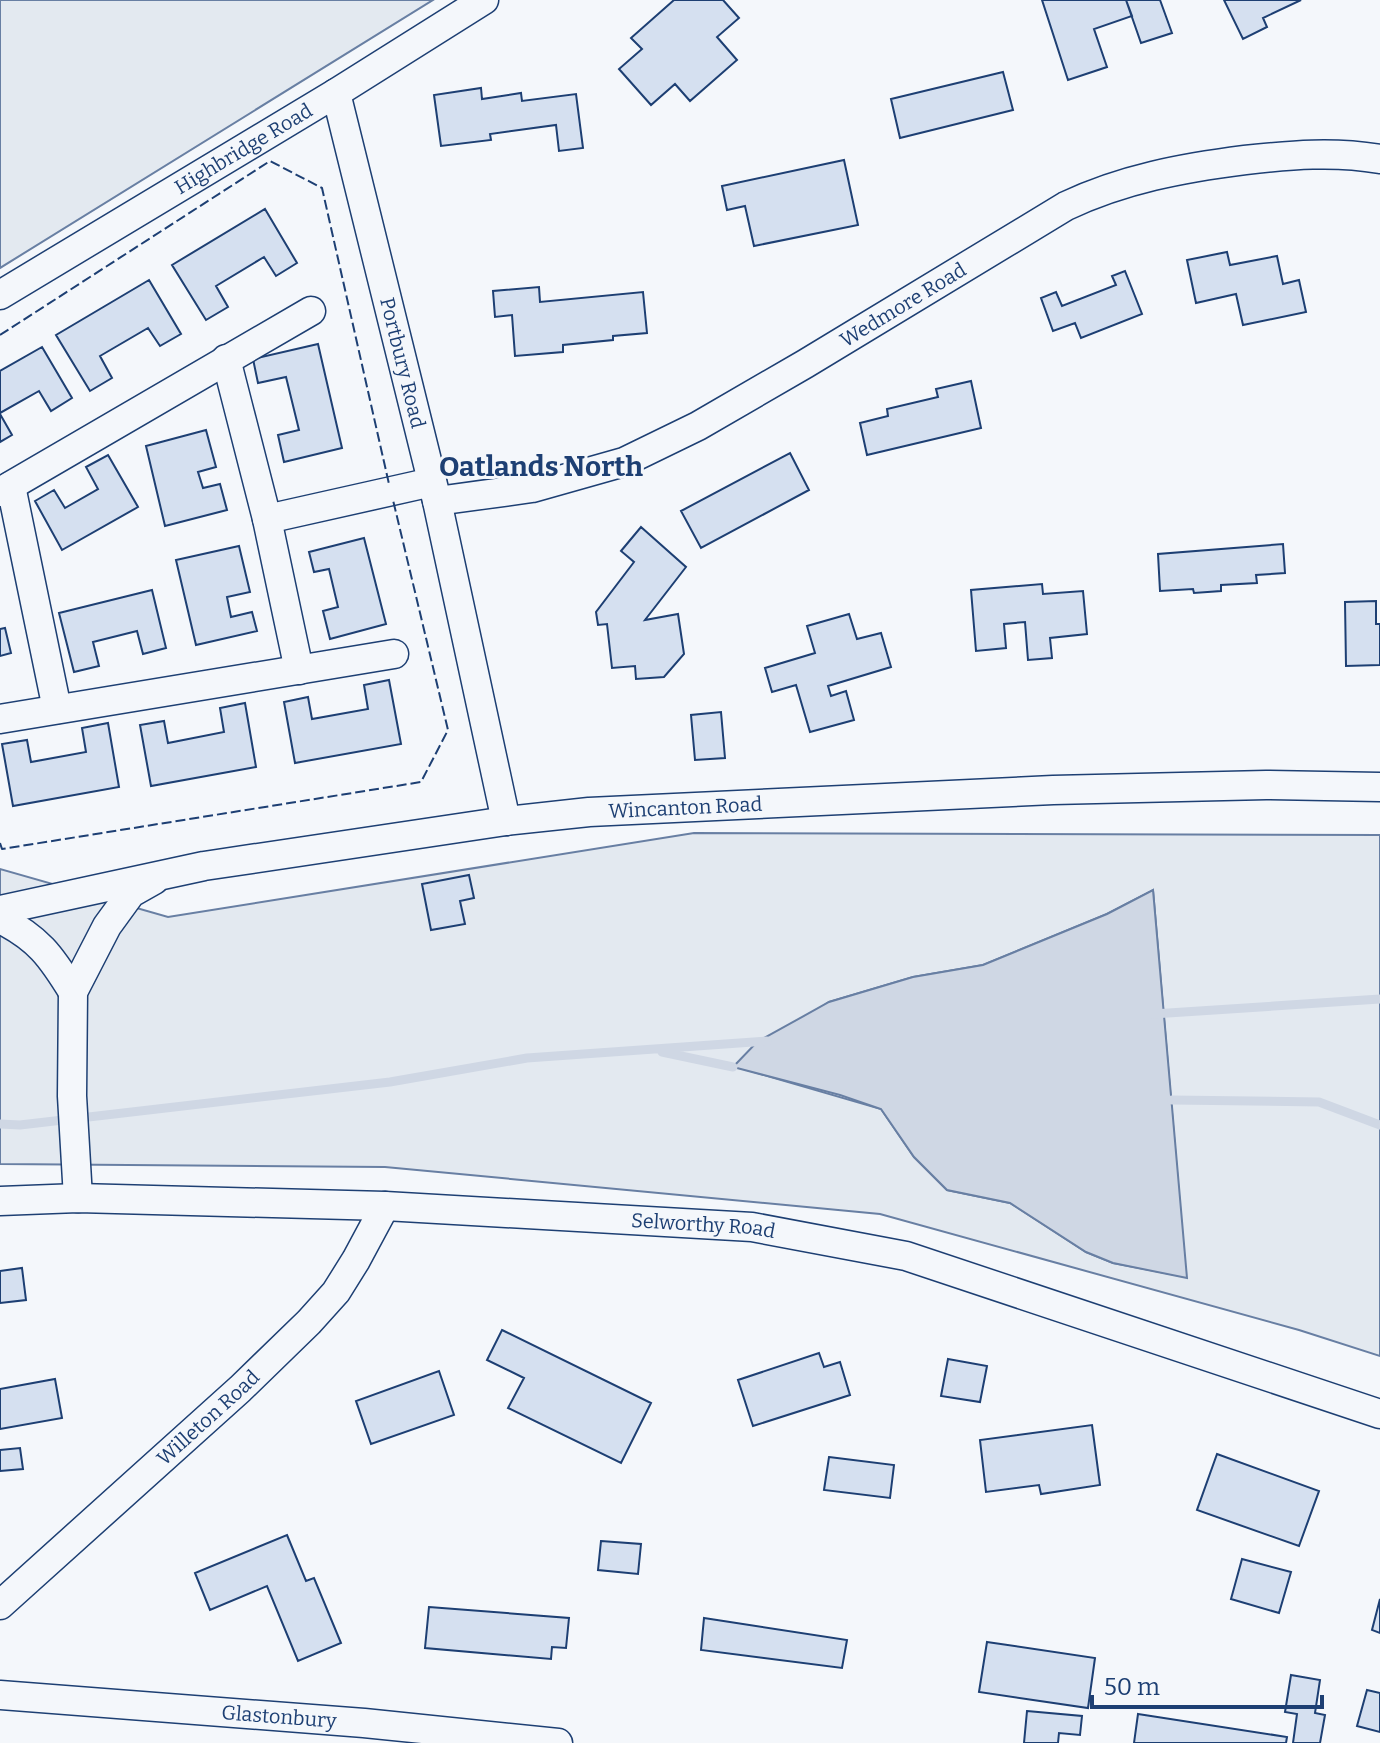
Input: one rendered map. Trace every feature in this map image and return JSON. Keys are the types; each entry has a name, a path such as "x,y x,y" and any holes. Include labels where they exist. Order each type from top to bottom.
{"street":[{"name":"Highbridge Road","path":"0,295 484,0"},
{"name":"Portbury Road","path":"336,93 435,492 506,821"},
{"name":"Wedmore Road","path":"267,519 435,492 532,488 624,462 698,426 1066,206 1099,190 1138,178 1199,166 1294,154 1339,153 1380,159"},
{"path":"57,709 5,489 311,311"},
{"path":"226,359 267,519 299,670"},
{"path":"0,719 394,654"},
{"name":"Wincanton Road","path":"0,910 168,873 506,821 589,812 1053,790 1266,785 1380,787"},
{"path":"78,1198 72,1096 73,992 107,926 131,893 168,873"},
{"path":"0,919 27,933 51,955 73,992"},
{"name":"Selworthy Road","path":"0,1201 78,1198 385,1206 752,1227 893,1253 1380,1414"},
{"name":"Willeton Road","path":"0,1605 240,1389 309,1322 343,1282 385,1206"},
{"name":"Glastonbury","path":"0,1695 364,1723 558,1743"}],"shaded area":[{"path":"0,0 433,0 0,268"},
{"path":"694,833 1380,835 1380,1356 1299,1330 880,1214 385,1167 0,1164 0,869 168,917","holes":["1153,890 1186,1277 1113,1263 1086,1252 1010,1203 947,1190 914,1157 881,1109 733,1066 829,1002 913,977 983,965 1107,914"]},
{"path":"1153,890 1187,1278 1113,1263 1086,1252 1010,1203 947,1190 914,1157 881,1109 733,1067 757,1042 829,1002 913,977 983,965 1107,914"}],"building":[{"path":"674,0 723,0 739,18 717,37 737,60 690,101 675,84 651,105 619,69 642,49 631,38"},
{"path":"1042,0 1126,0 1132,16 1094,29 1107,67 1068,80"},
{"path":"1126,0 1160,0 1172,33 1141,43"},
{"path":"1224,0 1301,0 1263,18 1267,27 1243,39"},
{"path":"1003,72 1013,110 900,138 891,99"},
{"path":"481,88 482,99 521,93 522,101 576,94 583,148 559,151 556,125 490,134 491,140 441,146 434,95"},
{"path":"844,160 858,225 754,246 745,206 727,210 722,186"},
{"path":"265,209 297,263 276,276 264,257 216,286 228,307 206,320 172,265"},
{"path":"1227,252 1230,265 1277,256 1283,284 1299,280 1306,312 1243,325 1236,294 1196,303 1187,260"},
{"path":"1125,271 1142,314 1081,338 1075,323 1053,331 1041,298 1056,292 1062,306 1116,285 1112,276"},
{"path":"149,280 181,334 160,346 148,328 100,356 112,378 90,391 56,335"},
{"path":"539,287 540,302 643,292 647,333 563,345 563,352 515,356 512,315 495,317 493,291"},
{"path":"318,344 342,448 284,462 278,435 299,430 286,377 258,383 253,359"},
{"path":"42,347 72,398 51,411 39,391 0,413 0,371"},
{"path":"971,381 981,428 867,455 860,423 888,416 887,409 938,397 936,389"},
{"path":"0,414 12,435 0,442"},
{"path":"206,430 216,467 198,472 203,488 220,484 227,510 165,526 146,446"},
{"path":"790,453 809,490 701,548 681,511"},
{"path":"108,455 138,507 62,550 35,501 54,490 65,508 98,489 86,467"},
{"path":"641,527 686,567 645,620 678,614 684,654 664,677 636,679 635,666 612,668 607,624 598,625 596,612 634,562 621,551"},
{"path":"364,538 386,624 330,639 323,611 338,607 329,569 314,572 309,552"},
{"path":"1283,544 1285,573 1256,575 1257,583 1221,585 1221,591 1160,591 1158,554"},
{"path":"239,546 250,592 227,597 231,617 252,612 257,631 196,645 176,560"},
{"path":"1042,584 1043,594 1083,591 1087,634 1050,638 1052,658 1028,660 1025,622 1004,624 1006,648 976,651 971,590"},
{"path":"152,590 166,648 143,654 137,631 93,642 99,666 74,672 59,613"},
{"path":"1376,601 1376,624 1380,624 1380,665 1346,666 1345,602"},
{"path":"849,614 857,639 881,633 891,667 828,686 831,696 846,691 854,720 810,732 796,685 772,692 765,668 815,653 807,626"},
{"path":"5,628 11,653 0,656 0,629"},
{"path":"389,680 401,744 295,763 284,702 308,697 312,719 368,709 364,685"},
{"path":"245,703 256,767 151,786 140,725 164,721 168,743 224,732 220,708"},
{"path":"721,712 725,758 695,760 691,715"},
{"path":"108,723 119,787 13,806 2,744 27,740 31,762 86,752 82,728"},
{"path":"469,875 474,898 460,901 465,924 431,930 422,884"},
{"path":"22,1268 26,1300 0,1303 0,1271"},
{"path":"502,1330 651,1403 621,1463 508,1408 524,1378 487,1360"},
{"path":"819,1353 824,1367 840,1362 850,1395 753,1426 738,1380"},
{"path":"948,1359 987,1366 980,1402 941,1396"},
{"path":"439,1371 454,1415 371,1444 356,1401"},
{"path":"55,1379 62,1418 0,1429 0,1389"},
{"path":"1092,1425 1100,1485 1041,1494 1039,1485 986,1492 980,1440"},
{"path":"20,1448 23,1469 0,1471 0,1450"},
{"path":"1217,1454 1319,1491 1299,1546 1197,1510"},
{"path":"829,1457 894,1465 890,1498 824,1490"},
{"path":"287,1535 306,1581 314,1578 341,1643 298,1661 267,1586 210,1610 195,1573"},
{"path":"601,1541 641,1544 638,1574 598,1570"},
{"path":"1242,1559 1291,1572 1279,1613 1231,1599"},
{"path":"1380,1599 1380,1633 1372,1630"},
{"path":"429,1607 569,1618 566,1648 552,1647 551,1659 425,1648"},
{"path":"704,1618 847,1640 842,1668 701,1650"},
{"path":"987,1642 1095,1658 1088,1708 979,1692"},
{"path":"1291,1675 1320,1680 1315,1713 1325,1715 1320,1743 1293,1743 1297,1714 1285,1712"},
{"path":"1367,1690 1380,1693 1380,1732 1357,1726"},
{"path":"1027,1711 1082,1716 1080,1735 1059,1733 1058,1743 1024,1743"},
{"path":"1138,1714 1287,1737 1286,1743 1134,1743"}],"waterway":[{"path":"1153,1014 1380,999"},
{"path":"0,1124 20,1125 390,1082 527,1058 767,1041"},
{"path":"662,1052 733,1067"},
{"path":"1172,1100 1319,1102 1380,1125"}],"fence":[{"path":"0,335 270,161 322,188 389,484"},
{"path":"0,843 2,849 421,782 448,730 393,500"}],"district":[{"name":"Oatlands North","path":"541,466"}]}
